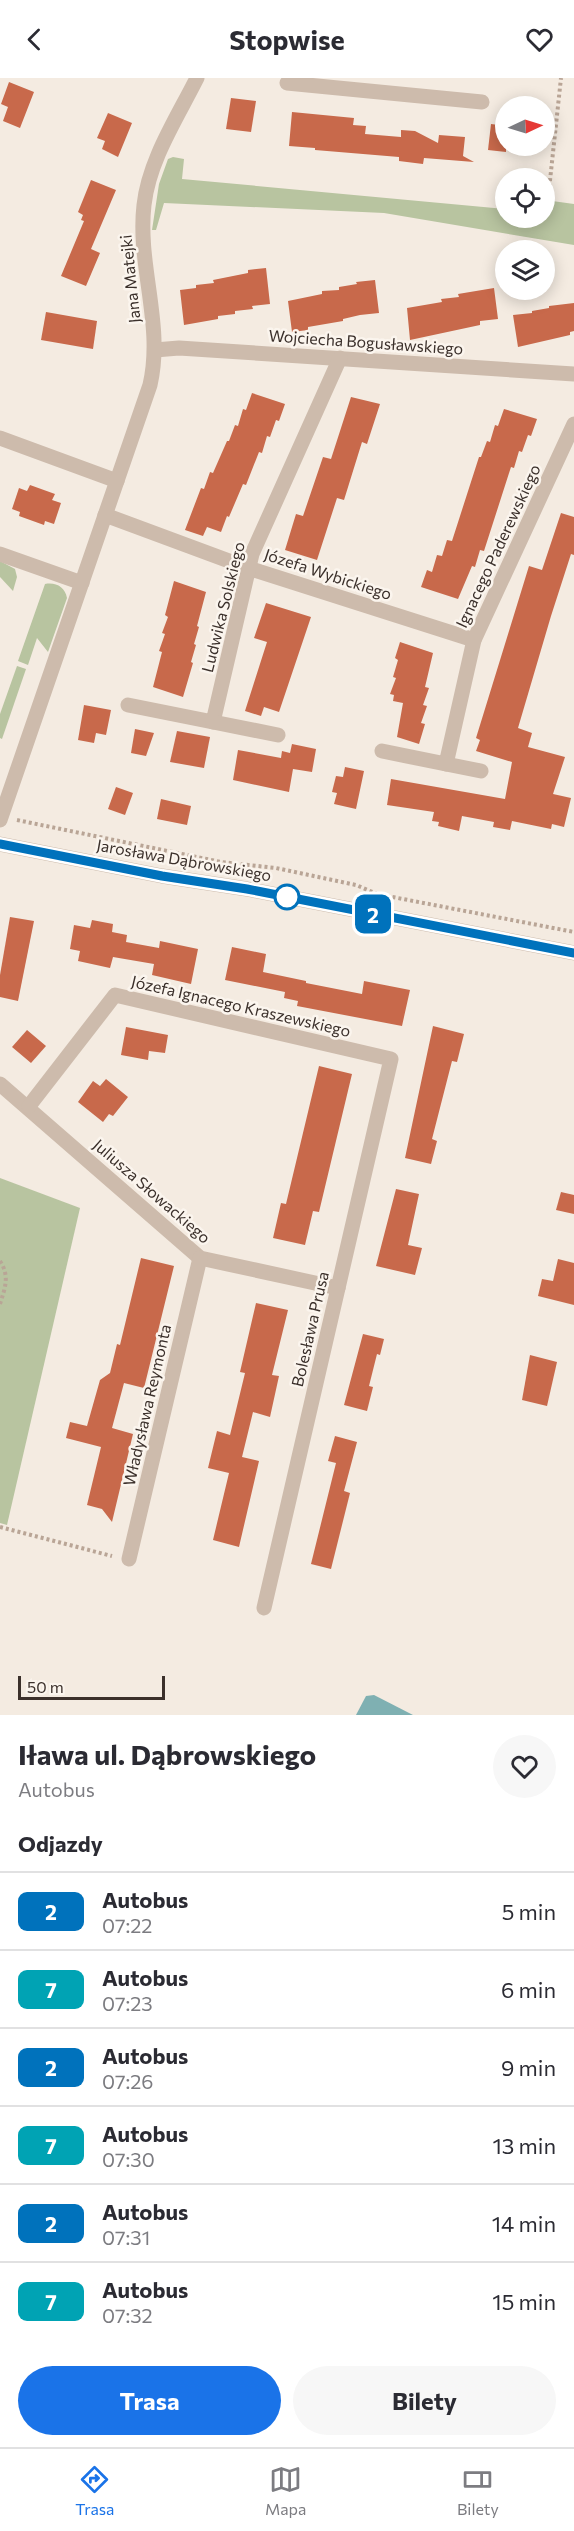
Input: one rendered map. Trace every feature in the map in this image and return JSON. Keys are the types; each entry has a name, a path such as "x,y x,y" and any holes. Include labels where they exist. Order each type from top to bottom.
{"street":[{"name":"Jana Matejki","path":"0,819 150,385 155,350 143,248 143,207 146,190 159,155 197,78"},
{"path":"287,83 379,85 482,102"},
{"name":"Wojciecha Bogusławskiego","path":"155,350 179,348 574,374"},
{"name":"Ludwika Solskiego","path":"213,722 252,554 340,358"},
{"name":"Ignacego Paderewskiego","path":"446,764 474,640 574,424"},
{"path":"0,438 117,481"},
{"name":"Józefa Wybickiego","path":"105,515 248,568 474,640"},
{"path":"0,554 82,583"},
{"path":"128,705 278,735"},
{"path":"382,751 481,771"},
{"name":"Jarosława Dąbrowskiego","path":"0,844 162,876 247,889 574,953"},
{"name":"Józefa Ignacego Kraszewskiego","path":"29,1106 115,995 391,1059"},
{"name":"Bolesława Prusa","path":"264,1608 391,1059"},
{"name":"Juliusza Słowackiego","path":"0,1084 29,1106 201,1258 338,1288"},
{"name":"Władysława Reymonta","path":"129,1559 201,1258"}],"path":[{"path":"551,168 561,78"},
{"path":"0,819 221,862 276,868 356,885 377,894 574,932"},
{"path":"0,1261 6,1270 0,1305"},
{"path":"0,1527 129,1559"}],"green space":[{"path":"173,157 184,159 182,179 495,208 495,228 555,228 555,201 574,204 574,245 384,213 164,203 156,230 152,230 159,184 168,159"},
{"path":"0,561 15,569 17,577 13,591 0,577"},
{"path":"45,584 59,586 67,598 48,652 37,638 28,665 18,661"},
{"path":"17,666 26,669 2,739 0,738 0,714"},
{"path":"0,1178 80,1208 7,1525 0,1523"}],"water":[{"path":"374,1695 413,1715 356,1715 366,1696"}],"building":[{"path":"9,82 34,92 20,128 3,121 8,107 1,104"},
{"path":"231,98 256,101 251,132 226,129"},
{"path":"292,112 354,118 353,125 366,126 365,134 401,137 401,130 415,131 438,143 439,135 465,137 463,156 474,162 424,158 423,164 399,161 399,157 289,146"},
{"path":"108,113 132,123 118,157 102,149 105,141 97,138"},
{"path":"491,124 495,125 495,151 488,150"},
{"path":"91,180 116,190 91,249 100,253 86,286 61,276 84,221 81,220 83,215 78,212"},
{"path":"266,268 270,304 252,306 253,309 235,311 235,314 218,316 218,319 184,325 180,290 196,288 196,285 214,283 213,280 248,273 248,270"},
{"path":"375,280 379,313 360,315 343,319 343,321 308,327 308,330 292,332 288,301 322,294 322,291 339,290 339,287 357,284 356,282"},
{"path":"494,288 498,319 480,321 480,325 410,340 407,308 442,302 441,299 459,297 458,294"},
{"path":"574,303 574,331 570,332 570,335 518,347 513,315 532,313 532,311 549,308 549,306"},
{"path":"46,312 97,321 93,349 41,340"},
{"path":"252,393 285,404 279,421 276,420 270,437 267,436 262,453 259,452 246,485 243,484 221,532 207,527 203,536 185,530 201,488 204,489 210,472 213,473 235,425 238,426 243,409 246,410"},
{"path":"351,397 380,404 367,444 362,442 344,500 337,498 317,560 285,550 296,514 303,516 323,457 331,459"},
{"path":"504,409 537,419 522,452 519,451 514,468 511,467 484,551 480,550 475,567 472,566 458,599 421,587 427,570 432,572 437,555 442,556 447,540 452,541 479,457 487,441 490,442 495,425 498,426"},
{"path":"30,485 55,494 52,500 61,503 54,524 45,521 44,525 19,516 20,512 12,509 19,488 27,491"},
{"path":"561,513 574,517 574,555 571,554 518,728 532,733 528,747 565,757 553,794 571,798 564,827 552,824 551,829 512,821 510,830 493,827 494,822 462,816 459,831 438,826 439,822 432,821 434,812 387,805 391,779 505,799 512,762 476,751 480,740 476,738 529,566 542,570"},
{"path":"174,581 206,592 197,626 199,627 194,644 196,645 191,662 193,663 183,697 153,687 162,652 159,651 165,634 162,633 168,617 165,615"},
{"path":"266,603 311,617 279,712 264,707 261,716 245,711 267,642 254,638"},
{"path":"400,642 433,653 425,687 429,688 423,705 427,706 421,723 425,724 419,744 397,737 403,703 393,701 394,695 390,694 396,678 393,677 398,660 395,658"},
{"path":"84,705 111,710 106,735 96,733 94,743 78,740"},
{"path":"135,729 154,733 146,756 131,753"},
{"path":"177,731 210,737 204,768 170,762"},
{"path":"292,744 316,749 312,772 293,769 289,792 233,780 238,750 281,758 282,751 290,753"},
{"path":"345,767 364,771 356,809 334,804 337,793 332,792 336,776 343,777"},
{"path":"116,787 133,793 125,815 108,809"},
{"path":"161,799 191,806 187,825 157,819"},
{"path":"10,917 34,921 18,1001 0,997 0,975"},
{"path":"92,920 113,924 112,932 127,935 126,942 159,948 160,941 198,949 191,984 152,975 154,964 113,957 110,968 78,961 80,951 70,949 74,925 90,928"},
{"path":"232,947 266,954 263,972 306,981 306,983 362,994 364,981 410,990 402,1026 297,1006 298,1001 284,998 285,992 225,980"},
{"path":"433,1026 464,1034 457,1062 452,1061 432,1139 437,1141 431,1164 405,1158"},
{"path":"126,1027 168,1035 165,1053 149,1051 148,1060 121,1055"},
{"path":"27,1030 46,1046 31,1063 12,1047"},
{"path":"319,1066 352,1074 319,1212 313,1211 305,1245 273,1238 281,1203 286,1204"},
{"path":"106,1079 128,1097 113,1116 109,1114 103,1122 78,1102 93,1081 100,1086"},
{"path":"396,1189 419,1194 408,1245 422,1248 415,1275 376,1266"},
{"path":"561,1192 574,1195 574,1214 556,1210"},
{"path":"141,1258 174,1266 144,1388 124,1383 112,1428 133,1434 112,1522 102,1509 87,1505 101,1447 66,1438 70,1422 87,1426 100,1380 110,1373 117,1344 120,1345"},
{"path":"558,1259 574,1263 574,1305 538,1296 542,1279 553,1281"},
{"path":"256,1303 288,1310 272,1375 279,1376 270,1417 253,1412 242,1457 259,1461 239,1547 213,1540 229,1473 208,1468 217,1431 230,1435 245,1373 240,1372"},
{"path":"363,1334 384,1339 380,1355 377,1354 369,1386 373,1387 367,1411 344,1405"},
{"path":"530,1355 557,1362 547,1406 522,1400"},
{"path":"335,1436 357,1442 344,1491 350,1493 331,1569 311,1564 336,1463 328,1461"}],"bus line":[{"name":"2","path":"0,844 162,876 247,889 574,953"}]}
